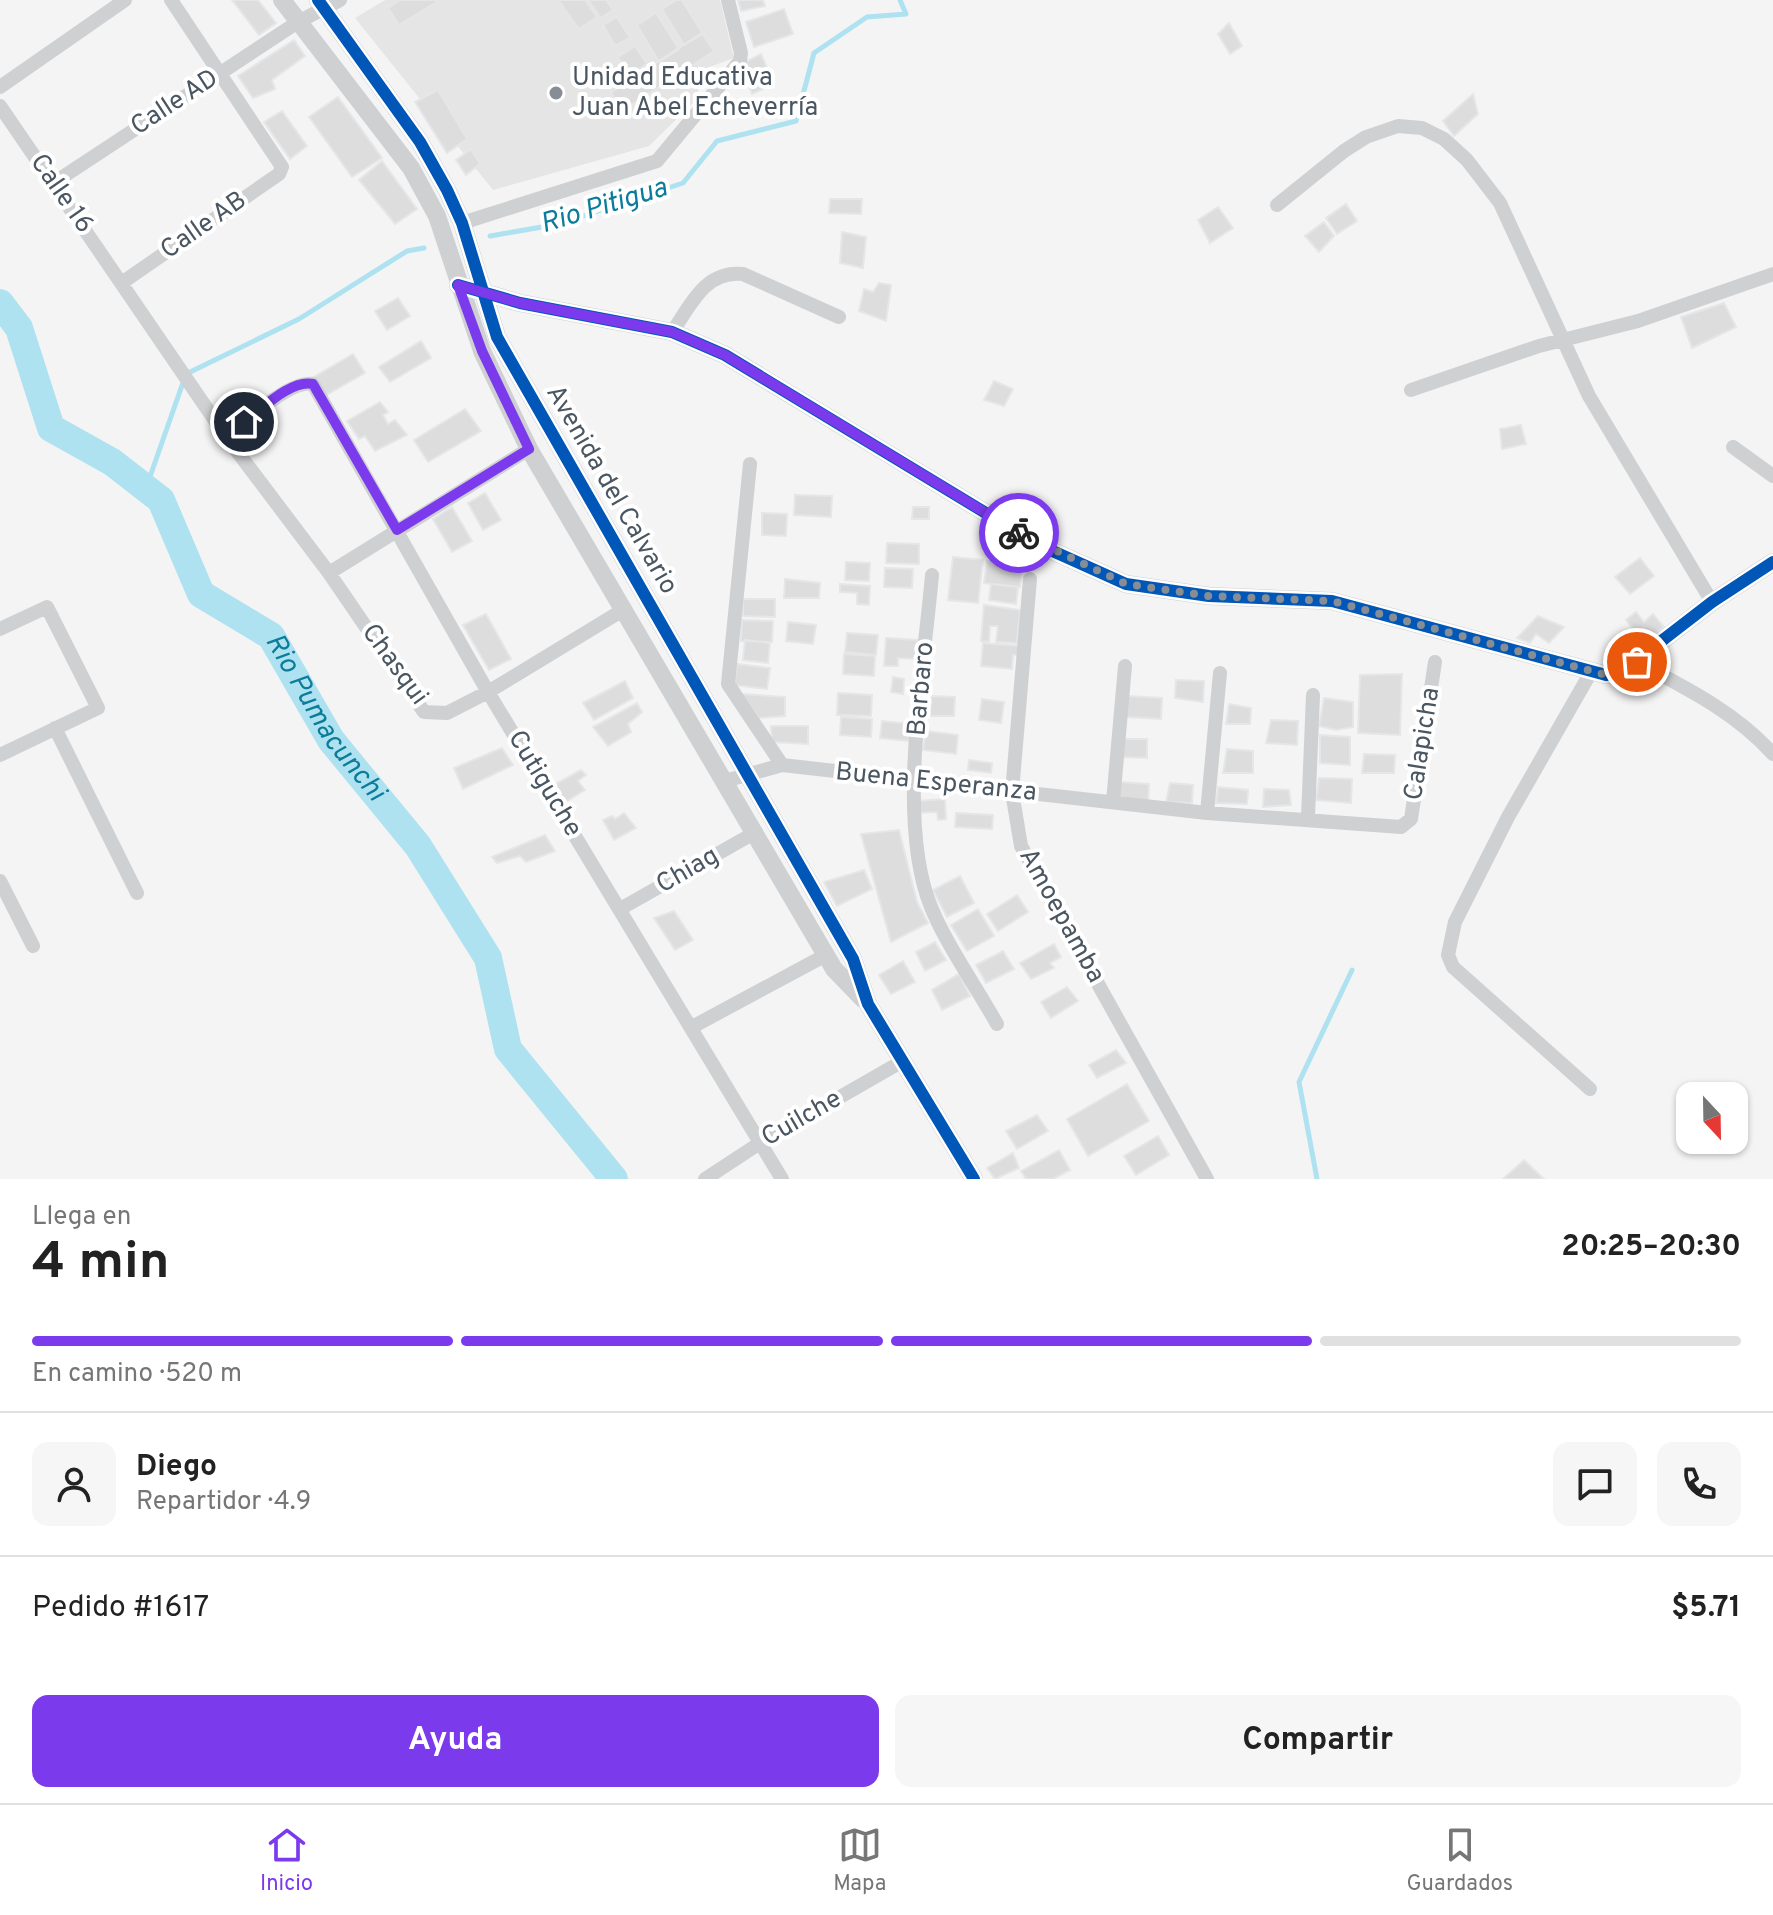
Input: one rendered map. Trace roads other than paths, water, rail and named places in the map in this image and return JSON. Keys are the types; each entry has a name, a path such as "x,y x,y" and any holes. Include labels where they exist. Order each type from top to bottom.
{"street":[{"path":"0,87 125,0"},
{"path":"171,0 222,72"},
{"name":"Avenida del Calvario","path":"282,0 411,168 437,216 482,351 529,449 826,955 868,1004"},
{"path":"462,223 657,161 740,61 741,53 728,0"},
{"name":"Calle AD","path":"52,184 327,3"},
{"name":"Avenida del Calvario","path":"327,3 420,142 462,223 497,337 853,959 868,1004"},
{"name":"Calle AB","path":"123,282 279,174 282,167 222,72"},
{"name":"Calle 16","path":"0,106 162,343"},
{"path":"1277,205 1321,167 1366,137 1398,126 1422,128 1444,139 1467,160 1500,203 1589,396 1712,602"},
{"path":"672,332 714,276 728,272 743,274 839,317"},
{"path":"1411,390 1562,340 1638,321 1773,274"},
{"path":"458,285 520,303 672,332 725,355 1037,544 1126,584 1209,596 1332,601 1606,675 1620,673 1637,662 1712,602 1773,562"},
{"name":"Chasqui","path":"162,343 227,438 329,573 424,712 447,713 488,692 623,610"},
{"name":"Cutiguche","path":"227,438 292,388 305,382 313,384 488,692 782,1179"},
{"path":"1733,447 1773,476"},
{"path":"329,573 529,449"},
{"path":"725,781 782,765 728,684 750,464"},
{"name":"Barbaro","path":"932,575 915,781 917,856 931,908 997,1024"},
{"name":"Amoepamba","path":"1030,579 1012,792 1021,846 1048,901 1151,1073 1207,1179"},
{"path":"0,629 47,607 98,708 0,755"},
{"name":"Calapicha","path":"1407,824 1411,819 1435,662"},
{"path":"1637,662 1698,694 1751,729 1773,754"},
{"path":"1113,802 1125,666"},
{"path":"1590,1089 1453,967 1448,955 1455,922 1501,830 1591,672"},
{"path":"1207,813 1220,673"},
{"path":"1308,817 1313,695"},
{"path":"55,728 137,893"},
{"name":"Buena Esperanza","path":"782,765 1207,813 1308,817 1401,827 1407,824"},
{"name":"Chiag","path":"620,909 756,832"},
{"path":"0,881 33,946"},
{"path":"692,1027 826,955"},
{"path":"868,1004 972,1178"},
{"name":"Cuilche","path":"705,1179 760,1143 901,1062"}],"waterway":[{"name":"Rio Pitigua","path":"490,236 559,224 683,183 717,141 796,121 814,53 867,17 906,14 900,0"},
{"name":"Rio Pitigua","path":"146,488 186,374 299,319 407,251 424,248"},
{"name":"Rio Pumacunchi","path":"0,303 19,328 51,428 112,462 161,500 201,594 271,636 331,740 418,846 488,958 508,1049 614,1179"},
{"path":"1317,1179 1299,1082 1352,970"}],"place":[{"name":"Unidad Educativa Juan Abel Echeverría","path":"556,93"}]}
